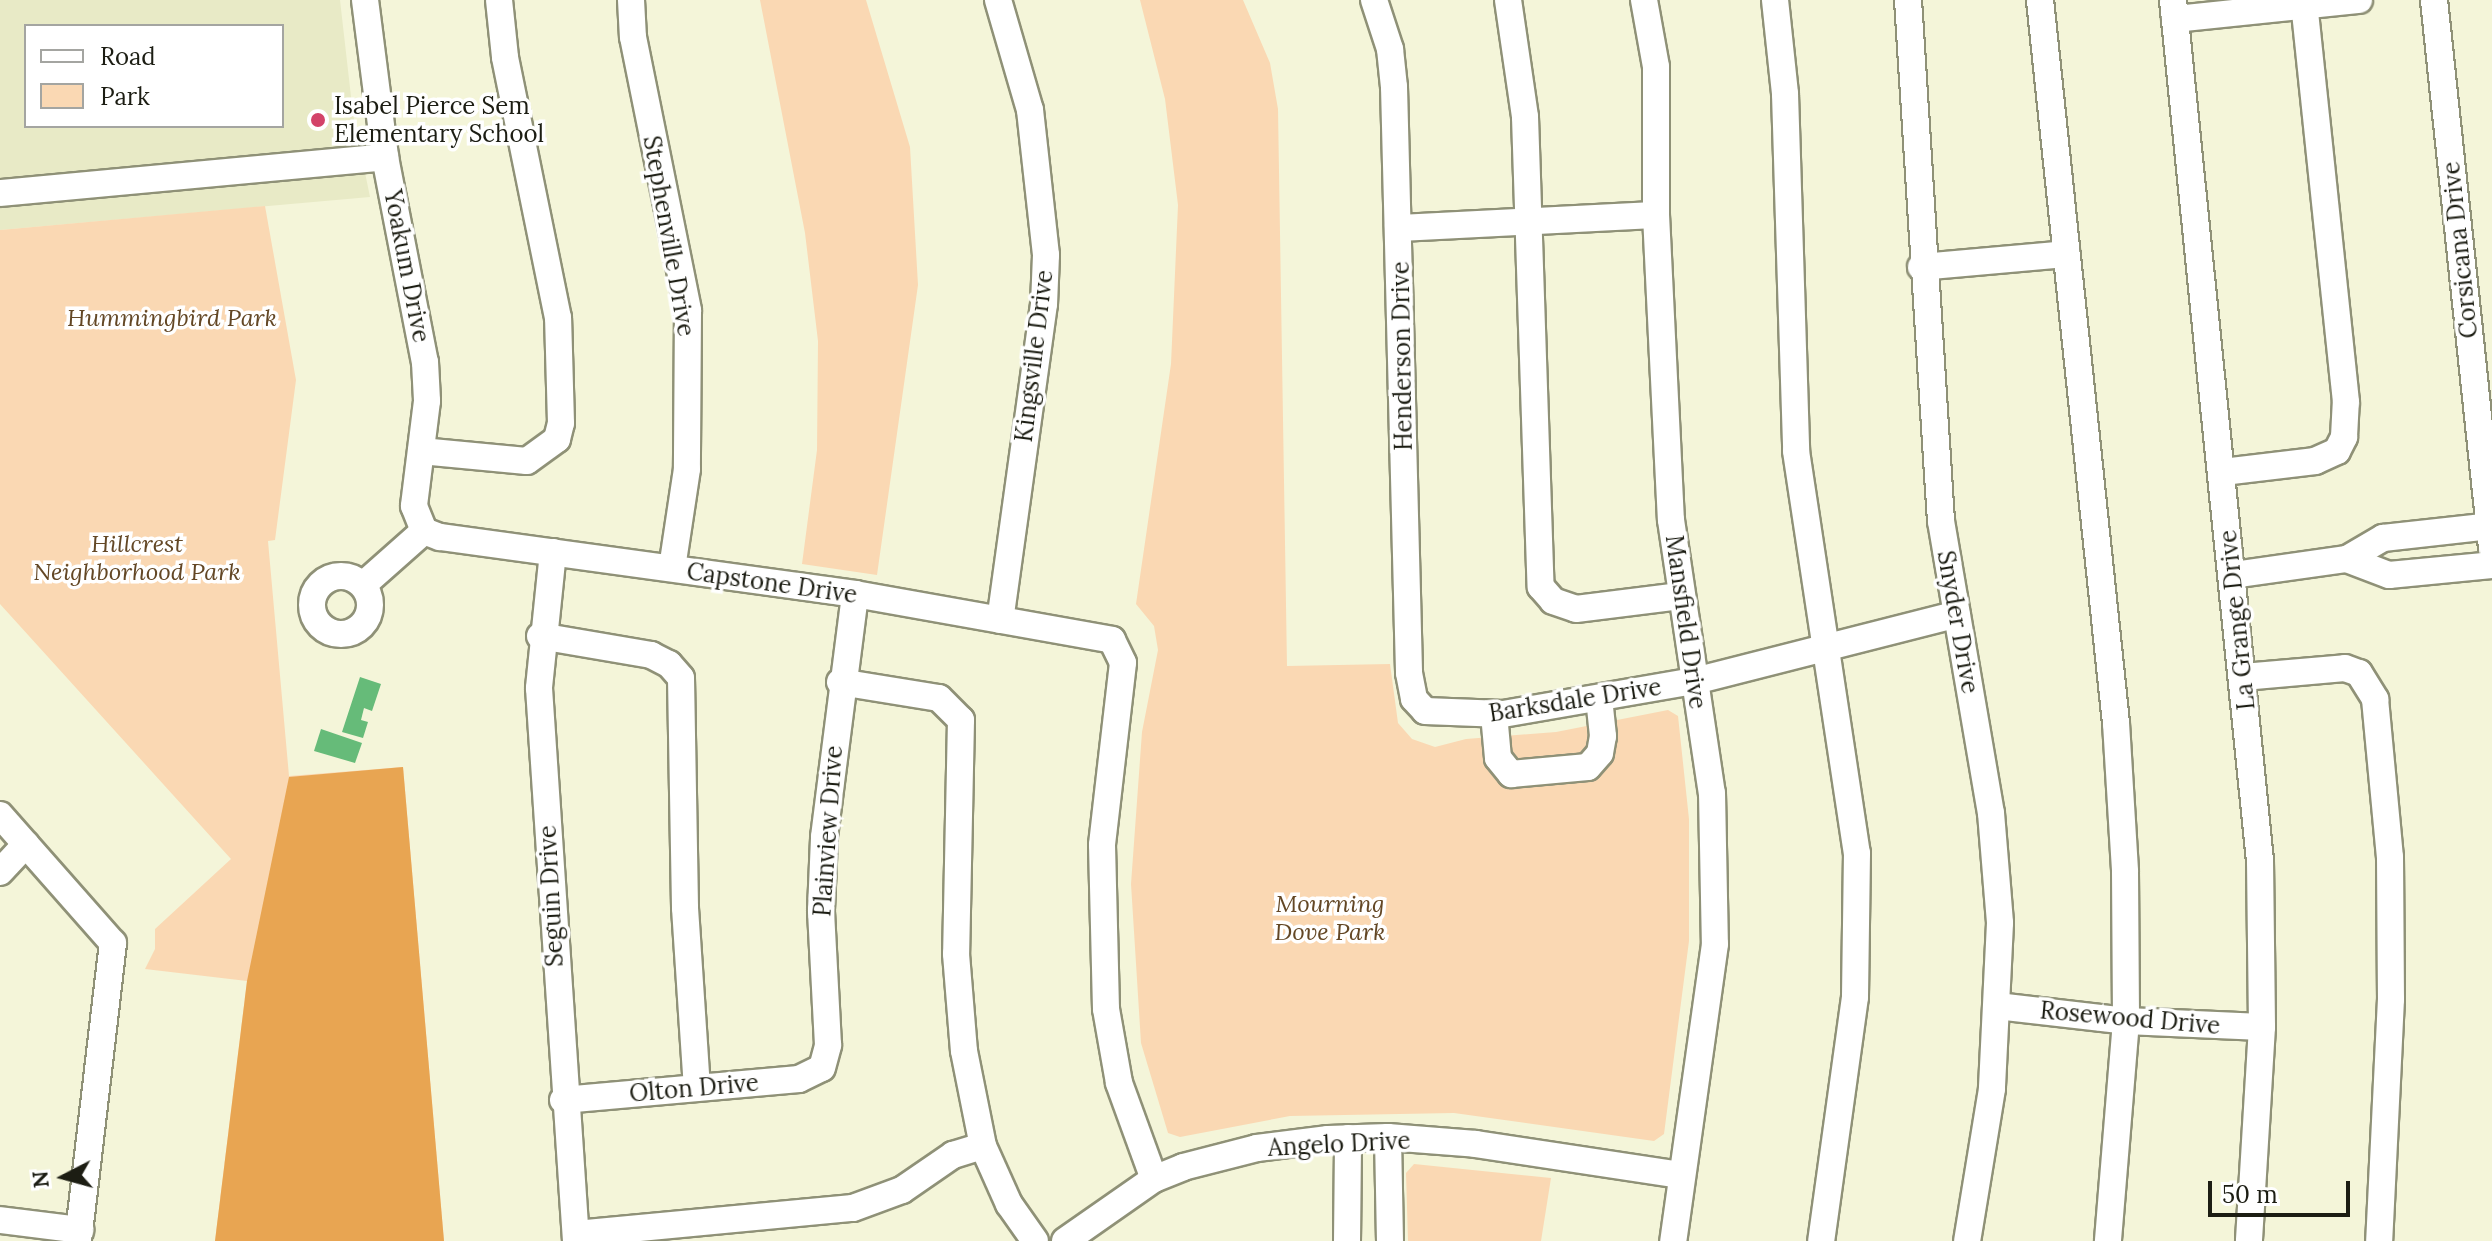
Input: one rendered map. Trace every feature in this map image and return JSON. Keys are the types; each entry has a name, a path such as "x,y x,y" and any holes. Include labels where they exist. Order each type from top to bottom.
{"street":[{"name":"Yoakum Drive","path":"365,0 385,157 425,362 421,451 414,506 424,531"},
{"path":"421,451 527,461 557,439 561,423 558,318 505,57 499,0"},
{"name":"Stephenville Drive","path":"631,0 636,51 688,311 691,404 672,568"},
{"name":"Kingsville Drive","path":"998,0 1030,110 1046,255 1044,304 1000,620"},
{"name":"Henderson Drive","path":"1374,0 1390,49 1394,87 1409,673 1414,699 1425,711"},
{"path":"1508,0 1522,72 1541,587 1553,601 1576,609 1680,596"},
{"name":"Mansfield Drive","path":"1644,0 1656,67 1656,215 1671,520 1712,793 1715,944 1673,1241"},
{"path":"1775,0 1785,94 1796,451 1851,797 1858,922 1855,997 1821,1241"},
{"name":"Snyder Drive","path":"1908,0 1921,267 1941,521 1991,813 2000,923 1992,1089 1967,1241"},
{"path":"2040,0 2116,723 2126,1021 2108,1241"},
{"path":"2174,9 2359,0"},
{"name":"Corsicana Drive","path":"2434,0 2491,533"},
{"path":"2223,472 2315,461 2337,451 2344,437 2346,402 2304,3"},
{"name":"La Grange Drive","path":"2174,9 2260,861 2262,1027 2249,1241"},
{"path":"0,193 385,157"},
{"path":"1398,228 1527,224 1656,215"},
{"path":"1921,267 2066,254"},
{"path":"363,585 424,531"},
{"name":"Capstone Drive","path":"424,531 440,537 855,594 1103,635 1117,646 1123,663 1102,857 1106,1009 1119,1083 1154,1179"},
{"path":"2233,575 2347,559 2383,538 2491,533"},
{"name":"Seguin Drive","path":"553,552 540,636 539,688 563,1100 576,1238"},
{"path":"2347,559 2389,575 2492,565"},
{"name":"Plainview Drive","path":"822,1068 828,1045 821,910 824,837 840,682 855,594"},
{"name":"Barksdale Drive","path":"1425,711 1494,714 1695,681 1826,645 1957,614"},
{"path":"540,636 651,655 669,664 681,678 685,908 697,1088"},
{"path":"2243,677 2345,668 2359,673 2375,699 2390,857 2391,999 2379,1241"},
{"path":"840,682 939,698 961,720 956,954 964,1051 983,1146 1003,1195 1035,1241"},
{"path":"1494,714 1498,758 1511,774 1588,767 1600,753 1603,736 1599,698"},
{"path":"0,815 113,943 79,1235 0,1220"},
{"path":"0,872 26,844"},
{"name":"Rosewood Drive","path":"1997,1006 2126,1021 2262,1027"},
{"name":"Olton Drive","path":"563,1100 807,1078 822,1068"},
{"path":"1388,1137 1390,1241"},
{"name":"Angelo Drive","path":"1065,1241 1154,1179 1245,1151 1348,1138 1388,1137 1476,1144 1682,1175"},
{"path":"1347,1241 1348,1138"},
{"path":"576,1238 853,1208 902,1190 953,1155 983,1146"}],"shaded area":[{"name":"Isabel Pierce Sem Elementary School","path":"0,0 340,0 353,114 370,197 0,230"},
{"path":"360,677 381,684 372,711 364,708 361,720 368,722 363,738 342,732"},
{"path":"321,729 362,743 355,763 314,751"},
{"path":"403,767 444,1241 215,1241 247,981 289,777"}],"green space":[{"path":"760,0 866,0 910,147 918,285 877,575 802,564 817,450 818,341 805,233"},
{"name":"Mourning Dove Park","path":"1140,0 1243,0 1270,63 1278,109 1287,666 1390,664 1398,723 1412,739 1435,747 1466,739 1556,732 1668,710 1678,716 1689,819 1689,941 1664,1134 1654,1141 1454,1113 1290,1116 1180,1137 1168,1133 1141,1043 1131,884 1142,732 1158,650 1154,626 1136,604 1171,364 1178,205 1165,99"},
{"name":"Hillcrest Neighborhood Park","path":"265,206 296,380 275,540 268,541 289,776 403,767 444,1241 215,1241 247,981 145,969 155,949 155,929 231,859 0,604 0,230"},
{"path":"1414,1164 1551,1178 1541,1241 1408,1241 1406,1173"}],"place":[{"name":"Isabel Pierce Sem Elementary School","path":"318,120"}],"park label":[{"name":"Hummingbird Park","path":"172,318"}]}
